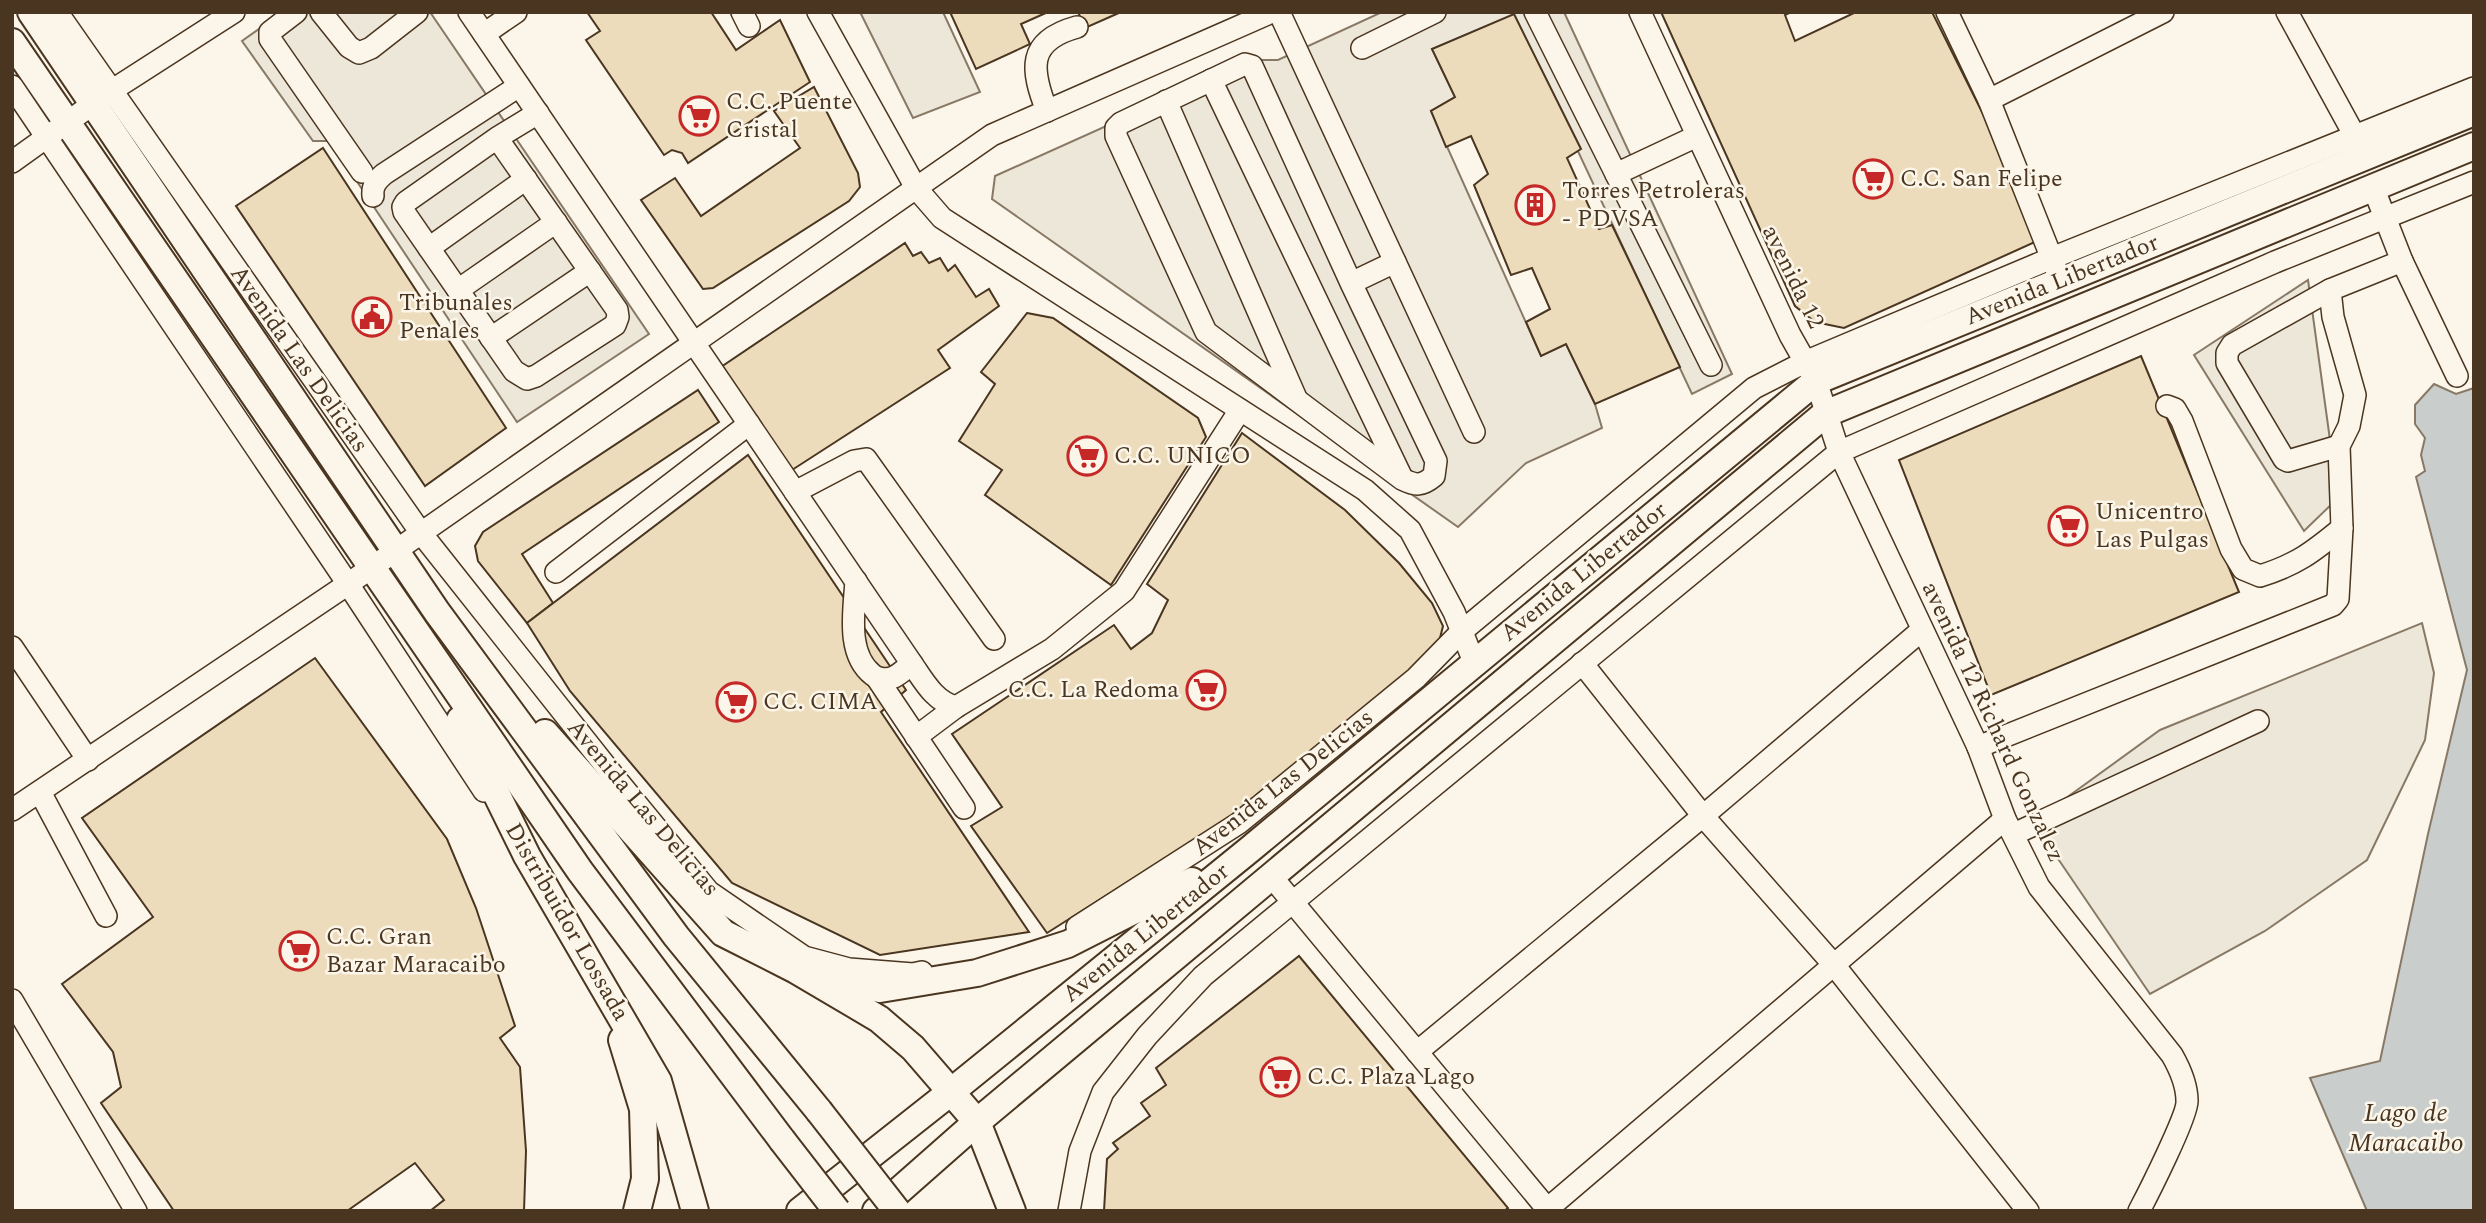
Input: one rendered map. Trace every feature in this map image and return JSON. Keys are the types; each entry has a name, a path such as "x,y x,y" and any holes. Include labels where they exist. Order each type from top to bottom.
{"main road":[{"name":"Avenida Las Delicias","path":"32,12 103,97 437,612 676,936 897,1211"},
{"path":"12,42 57,130 371,568 580,871 837,1211"},
{"name":"Avenida Libertador","path":"800,1211 1249,850 1474,662 1811,371 2360,146 2474,112"},
{"name":"Avenida Libertador","path":"876,1211 977,1122 1825,414 2474,146"},
{"path":"437,612 723,933 796,970 879,1019 913,1048 977,1122 1012,1211"},
{"name":"Distribuidor Lossada","path":"420,640 527,856 658,1081 695,1211"},
{"path":"796,970 880,989 977,973 1068,944 1249,850"},
{"path":"607,991 643,1110 645,1179 637,1211"}],"street":[{"name":"Avenida Las Delicias","path":"57,12 103,97 421,533 709,892 804,957 849,970 913,974 990,960 1063,935 1118,902 1239,823 1416,678 1461,632 1754,388 1811,371"},
{"path":"12,162 103,97 234,12"},
{"path":"296,12 270,32 271,39 362,173"},
{"path":"321,12 349,47 359,53 371,48 417,12"},
{"path":"469,12 912,664 937,699 956,707"},
{"path":"484,34 516,12"},
{"path":"818,12 916,188 942,218 1365,490 1410,530 1454,612 1474,662"},
{"path":"12,810 348,584 992,135 1272,12"},
{"path":"1279,12 1474,432"},
{"path":"1362,48 1435,12"},
{"path":"1535,12 1711,365"},
{"name":"avenida 12","path":"1640,12 1790,335 1811,371 1839,452"},
{"path":"1947,12 1989,100 2056,270"},
{"path":"1989,100 2163,12"},
{"path":"2287,12 2360,146 2474,88"},
{"path":"1047,111 1036,84 1035,64 1044,43 1063,31 1077,27"},
{"path":"1245,64 1252,66 1436,461 1434,476 1424,484 1412,484 1402,479 1206,332 1116,136 1116,128 1121,123 1212,80 1245,64"},
{"path":"1212,80 1402,479"},
{"path":"12,86 57,130 348,584 527,856"},
{"path":"373,196 377,180 384,174 519,86"},
{"path":"1166,102 1297,401"},
{"path":"497,138 617,310 618,317 615,325 536,376 527,379 514,371 403,207 406,202 497,138 538,113"},
{"path":"1616,174 1697,136"},
{"path":"429,248 526,179"},
{"path":"1069,1211 1080,1151 1103,1092 1147,1036 1203,976 1839,452 2275,262 2474,182"},
{"path":"2373,187 2402,261 2457,376"},
{"path":"458,290 556,222"},
{"path":"2339,446 2288,461 2284,459 2227,363 2227,353 2232,345 2330,290 2402,261"},
{"path":"1351,283 1395,262"},
{"path":"491,338 590,271"},
{"path":"1978,747 2333,605 2340,592 2342,528 2339,446 2349,426 2355,395 2333,317 2330,290"},
{"path":"2167,406 2175,409 2182,421 2231,549 2243,569 2260,576 2288,567 2314,551 2342,528"},
{"path":"916,737 956,707 1052,649 1124,590 1240,410"},
{"path":"556,572 748,424"},
{"name":"avenida 12 Richard Gonzalez","path":"1839,452 1978,747 2010,827 2039,887 2172,1055 2183,1077 2188,1104 2139,1211"},
{"path":"795,492 855,461 866,459 995,639"},
{"path":"856,581 853,626 857,651 864,668 877,678 964,808"},
{"path":"1417,1052 1703,816 1922,630"},
{"path":"857,651 865,640 880,634 893,634"},
{"path":"12,647 88,760"},
{"path":"1582,663 1703,816 1834,965 2028,1211"},
{"path":"877,678 892,678 912,664"},
{"path":"1271,876 1547,1210 1834,965 2010,827 2258,721"},
{"path":"40,792 106,916"},
{"path":"12,1000 136,1211"}],"shaded area":[{"path":"283,12 430,12 649,334 517,422 330,141 313,141 242,41"},
{"path":"860,12 943,12 980,92 913,118"},
{"path":"1382,12 1564,12 1732,374 1692,394 1514,15 1432,49 1455,97 1431,111 1541,356 1566,344 1595,404 1602,428 1526,463 1458,527 992,199 995,176 1253,60 1278,60"},
{"path":"2308,280 2338,498 2304,531 2194,355"},
{"path":"2422,623 2434,673 2425,740 2367,860 2265,931 2150,994 2033,822 2160,730"}],"water":[{"name":"Lago de Maracaibo","path":"2434,384 2456,394 2474,388 2474,1211 2367,1211 2310,1078 2380,1061 2428,834 2467,670 2416,477 2425,471 2421,455 2425,438 2415,424 2415,405"}],"building":[{"name":"C.C. Puente Cristal","path":"587,12 711,12 736,50 780,20 810,82 688,163 682,153 672,150 664,155 586,40 600,31"},
{"path":"950,12 1048,12 1021,24 1030,44 976,69"},
{"path":"1078,12 1121,12 1085,28"},
{"name":"C.C. San Felipe","path":"1661,12 1791,12 1785,15 1795,41 1856,12 1932,12 1984,116 2035,242 1844,328 1815,322 1795,306"},
{"name":"Torres Petroleras - PDVSA","path":"1514,14 1581,149 1567,158 1599,229 1612,225 1680,367 1595,404 1566,344 1541,356 1526,322 1550,309 1532,268 1511,275 1474,185 1488,174 1471,136 1446,147 1431,111 1455,97 1432,49"},
{"path":"814,87 858,173 860,187 849,201 713,288 703,289 641,200 675,178 701,216 800,148 774,111"},
{"name":"Tribunales Penales","path":"323,148 506,428 425,486 236,206"},
{"path":"905,243 913,256 921,252 929,263 940,258 948,271 955,265 976,297 989,289 999,306 938,350 950,368 792,470 721,367"},
{"name":"C.C. UNICO","path":"1027,313 1053,318 1198,418 1206,437 1111,585 985,495 1002,470 959,441 995,384 981,372"},
{"name":"Unicentro Las Pulgas","path":"2141,356 2239,592 1991,695 1899,460"},
{"path":"698,390 719,422 522,554 553,603 527,623 478,561 475,546 483,532"},
{"name":"C.C. La Redoma","path":"1242,433 1345,510 1399,563 1432,603 1443,626 1436,654 1359,721 1227,819 1047,933 971,826 1002,807 952,734 1114,625 1131,649 1152,633 1168,600 1147,584"},
{"name":"CC. CIMA","path":"748,455 906,690 881,712 1029,932 880,955 732,883 570,691 527,623"},
{"name":"C.C. Gran Bazar Maracaibo","path":"315,658 447,839 476,908 515,1026 500,1038 520,1067 526,1151 524,1211 430,1211 444,1200 415,1163 347,1211 174,1211 101,1103 121,1087 113,1052 62,984 153,917 82,818"},
{"name":"C.C. Plaza Lago","path":"1299,956 1508,1208 1504,1211 1104,1211 1107,1159 1118,1149 1113,1143 1150,1116 1141,1103 1166,1085 1156,1068"}],"place":[{"name":"C.C. Puente Cristal","path":"699,116"},
{"name":"C.C. San Felipe","path":"1873,179"},
{"name":"Torres Petroleras - PDVSA","path":"1535,205"},
{"name":"Tribunales Penales","path":"372,317"},
{"name":"C.C. UNICO","path":"1087,456"},
{"name":"Unicentro Las Pulgas","path":"2068,526"},
{"name":"C.C. La Redoma","path":"1206,690"},
{"name":"CC. CIMA","path":"736,702"},
{"name":"C.C. Gran Bazar Maracaibo","path":"299,951"},
{"name":"C.C. Plaza Lago","path":"1280,1077"}]}
